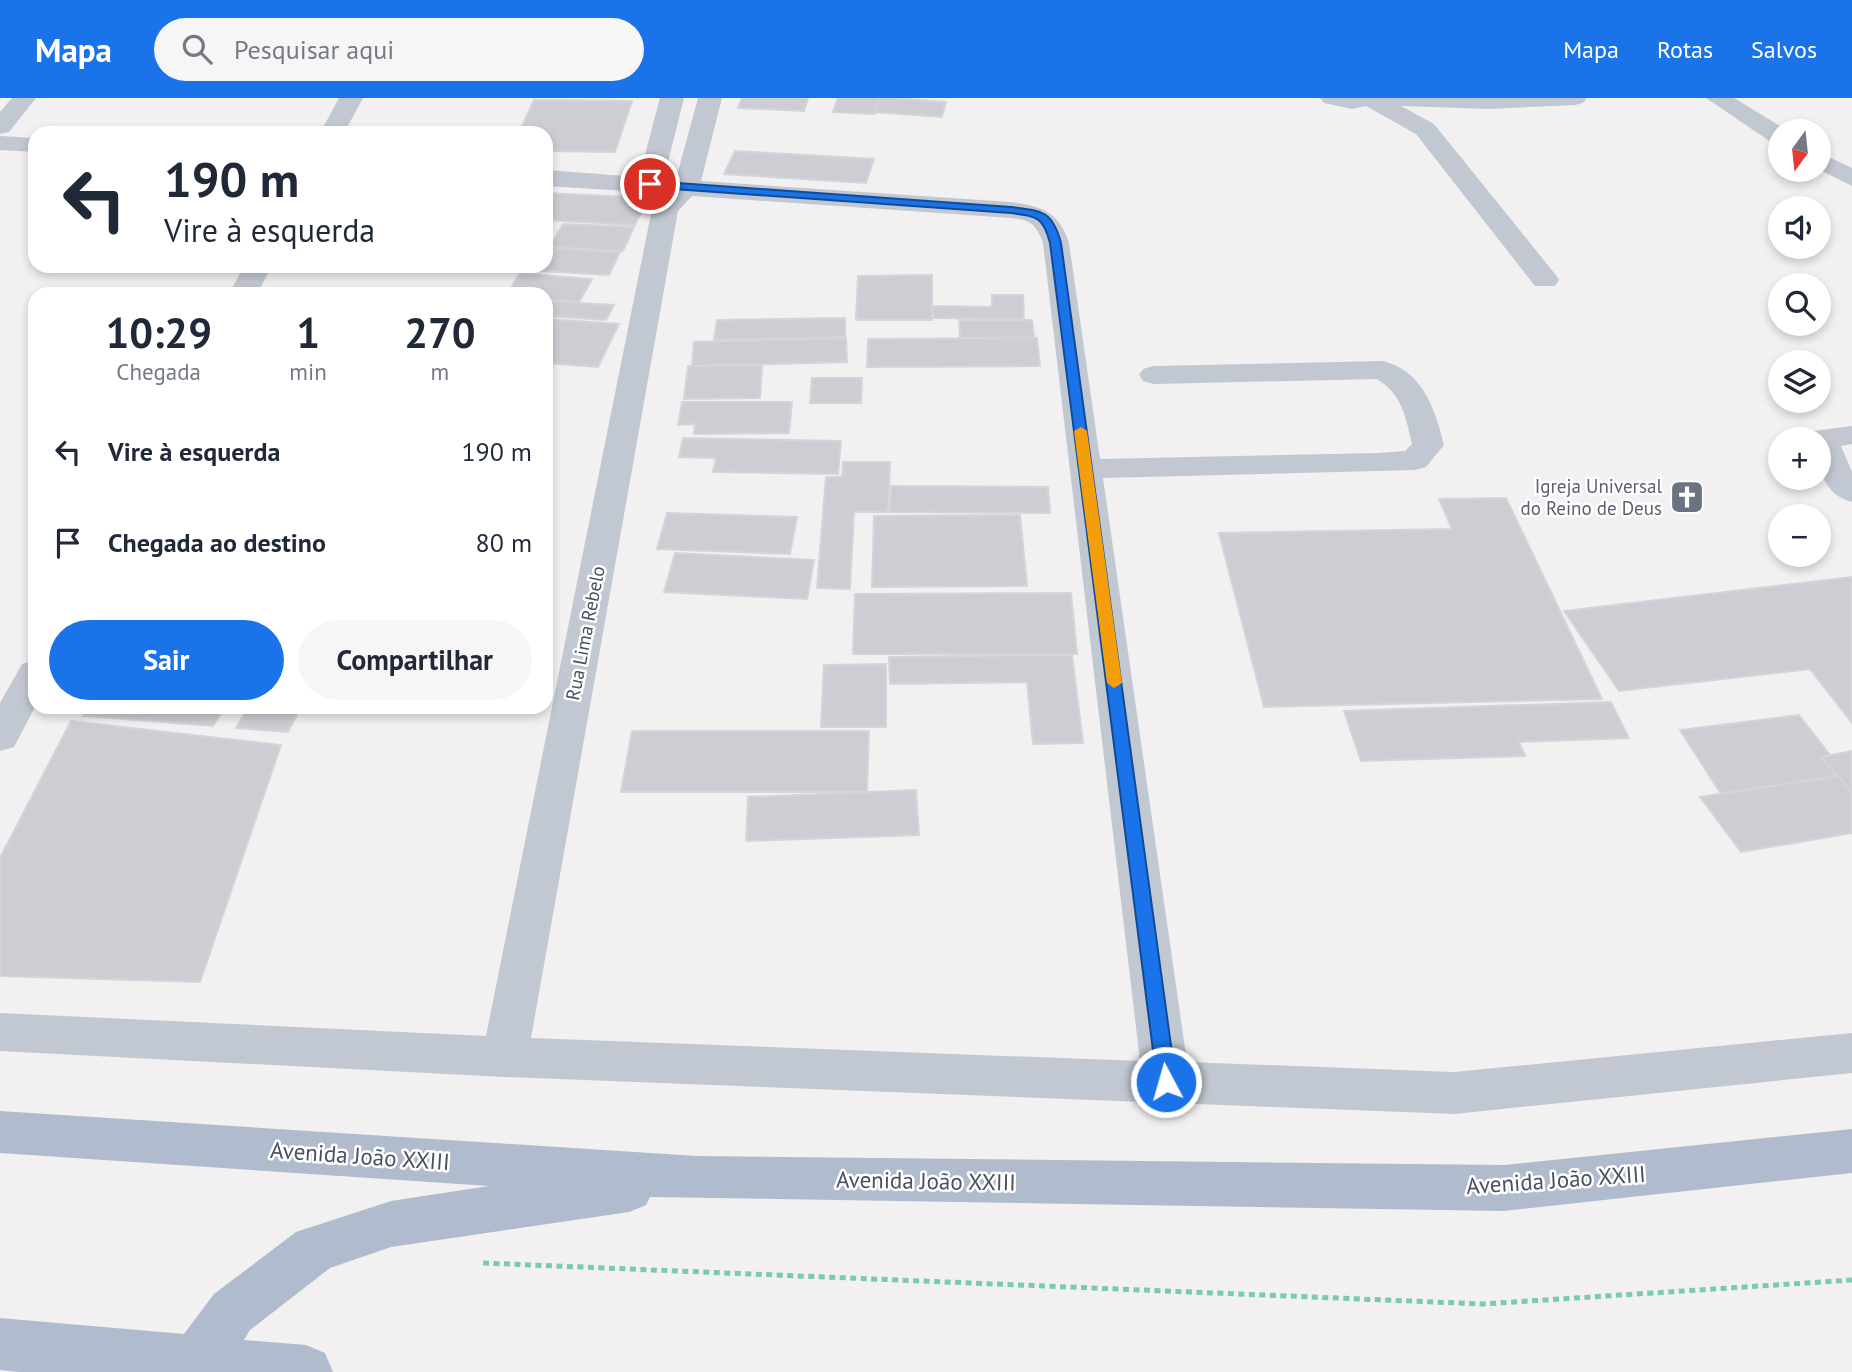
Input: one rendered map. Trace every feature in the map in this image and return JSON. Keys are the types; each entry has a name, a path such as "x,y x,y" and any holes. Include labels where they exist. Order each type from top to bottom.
{"main road":[{"name":"Avenida João XXIII","path":"0,1132 697,1178 1504,1188 1852,1151"},
{"path":"190,1367 232,1312 314,1249 391,1224 697,1178"},
{"path":"13,1351 190,1367 306,1372"}],"street":[{"path":"0,127 24,98"},
{"path":"336,126 351,98"},
{"name":"Rua Lima Rebelo","path":"505,1057 667,193 672,98"},
{"name":"Rua Lima Rebelo","path":"667,193 710,98"},
{"path":"1332,98 1352,102 1369,98 1489,102 1575,98"},
{"path":"1369,98 1425,129 1545,280"},
{"path":"1718,98 1768,129"},
{"path":"0,143 28,145"},
{"path":"1831,166 1852,178"},
{"path":"553,179 667,193 1011,210 1035,214 1045,218 1051,226 1056,243 1166,1082"},
{"path":"1086,469 1378,463 1415,460 1428,445 1421,414 1403,380 1383,370 1154,375"},
{"path":"1852,435 1825,438 1825,455 1835,475 1852,492"},
{"path":"0,737 28,686"},
{"path":"0,1032 505,1057 1454,1093 1852,1053"}],"path":[{"path":"478,1263 1483,1304 1852,1280"}],"building":[{"path":"742,98 808,98 804,111 738,108"},
{"path":"838,98 880,98 875,114 833,112"},
{"path":"880,98 946,102 942,117 875,112"},
{"path":"534,100 632,101 615,152 553,151 553,126 522,126"},
{"path":"735,151 874,159 866,183 724,174"},
{"path":"553,193 648,198 635,225 553,220"},
{"path":"563,224 634,227 623,251 553,247 553,242"},
{"path":"553,248 620,252 609,275 553,272"},
{"path":"520,273 592,279 579,302 553,300 553,287 511,287"},
{"path":"932,275 932,320 856,320 858,276"},
{"path":"992,295 1023,295 1024,319 933,318 933,306 992,307"},
{"path":"553,301 614,305 606,320 553,316"},
{"path":"845,318 845,337 714,340 717,320"},
{"path":"553,319 619,324 598,367 553,364"},
{"path":"959,320 1032,320 1034,337 960,338"},
{"path":"846,338 847,362 692,366 694,342"},
{"path":"1037,338 1040,366 867,367 868,339"},
{"path":"762,365 760,398 684,399 688,366"},
{"path":"812,378 862,378 861,403 810,403"},
{"path":"682,402 792,402 789,433 694,434 695,424 678,425"},
{"path":"683,438 841,441 838,474 713,472 716,458 679,457"},
{"path":"843,462 890,462 888,512 854,512 850,589 817,588 826,477 842,477"},
{"path":"891,486 1048,487 1050,513 890,512"},
{"path":"1506,498 1602,699 1264,707 1219,533 1452,529 1439,499"},
{"path":"667,513 797,517 790,554 657,549"},
{"path":"1020,515 1027,586 872,587 874,516"},
{"path":"675,553 814,560 807,599 664,592"},
{"path":"1852,577 1852,723 1810,669 1619,691 1564,611"},
{"path":"1071,593 1077,654 853,654 855,594"},
{"path":"1072,655 1083,743 1033,744 1027,682 890,684 889,657"},
{"path":"886,664 886,727 821,727 824,665"},
{"path":"1611,702 1629,738 1519,742 1525,756 1361,761 1344,711"},
{"path":"84,714 220,714 213,726 83,716"},
{"path":"244,714 297,714 288,732 236,728"},
{"path":"1799,715 1830,755 1821,757 1838,776 1721,794 1680,730"},
{"path":"71,721 281,745 200,982 0,976 0,858"},
{"path":"632,731 869,731 867,792 621,792"},
{"path":"1852,751 1852,793 1821,757"},
{"path":"1838,776 1852,793 1852,833 1741,852 1700,797"},
{"path":"916,790 919,835 746,841 748,797"}],"slow traffic":[{"path":"1081,431 1114,683"}],"place":[{"name":"Igreja Universal do Reino de Deus","path":"1687,497"}],"route":[{"path":"650,184 1011,210 1045,218 1051,226 1056,243 1162,1035 1166,1082"}]}
